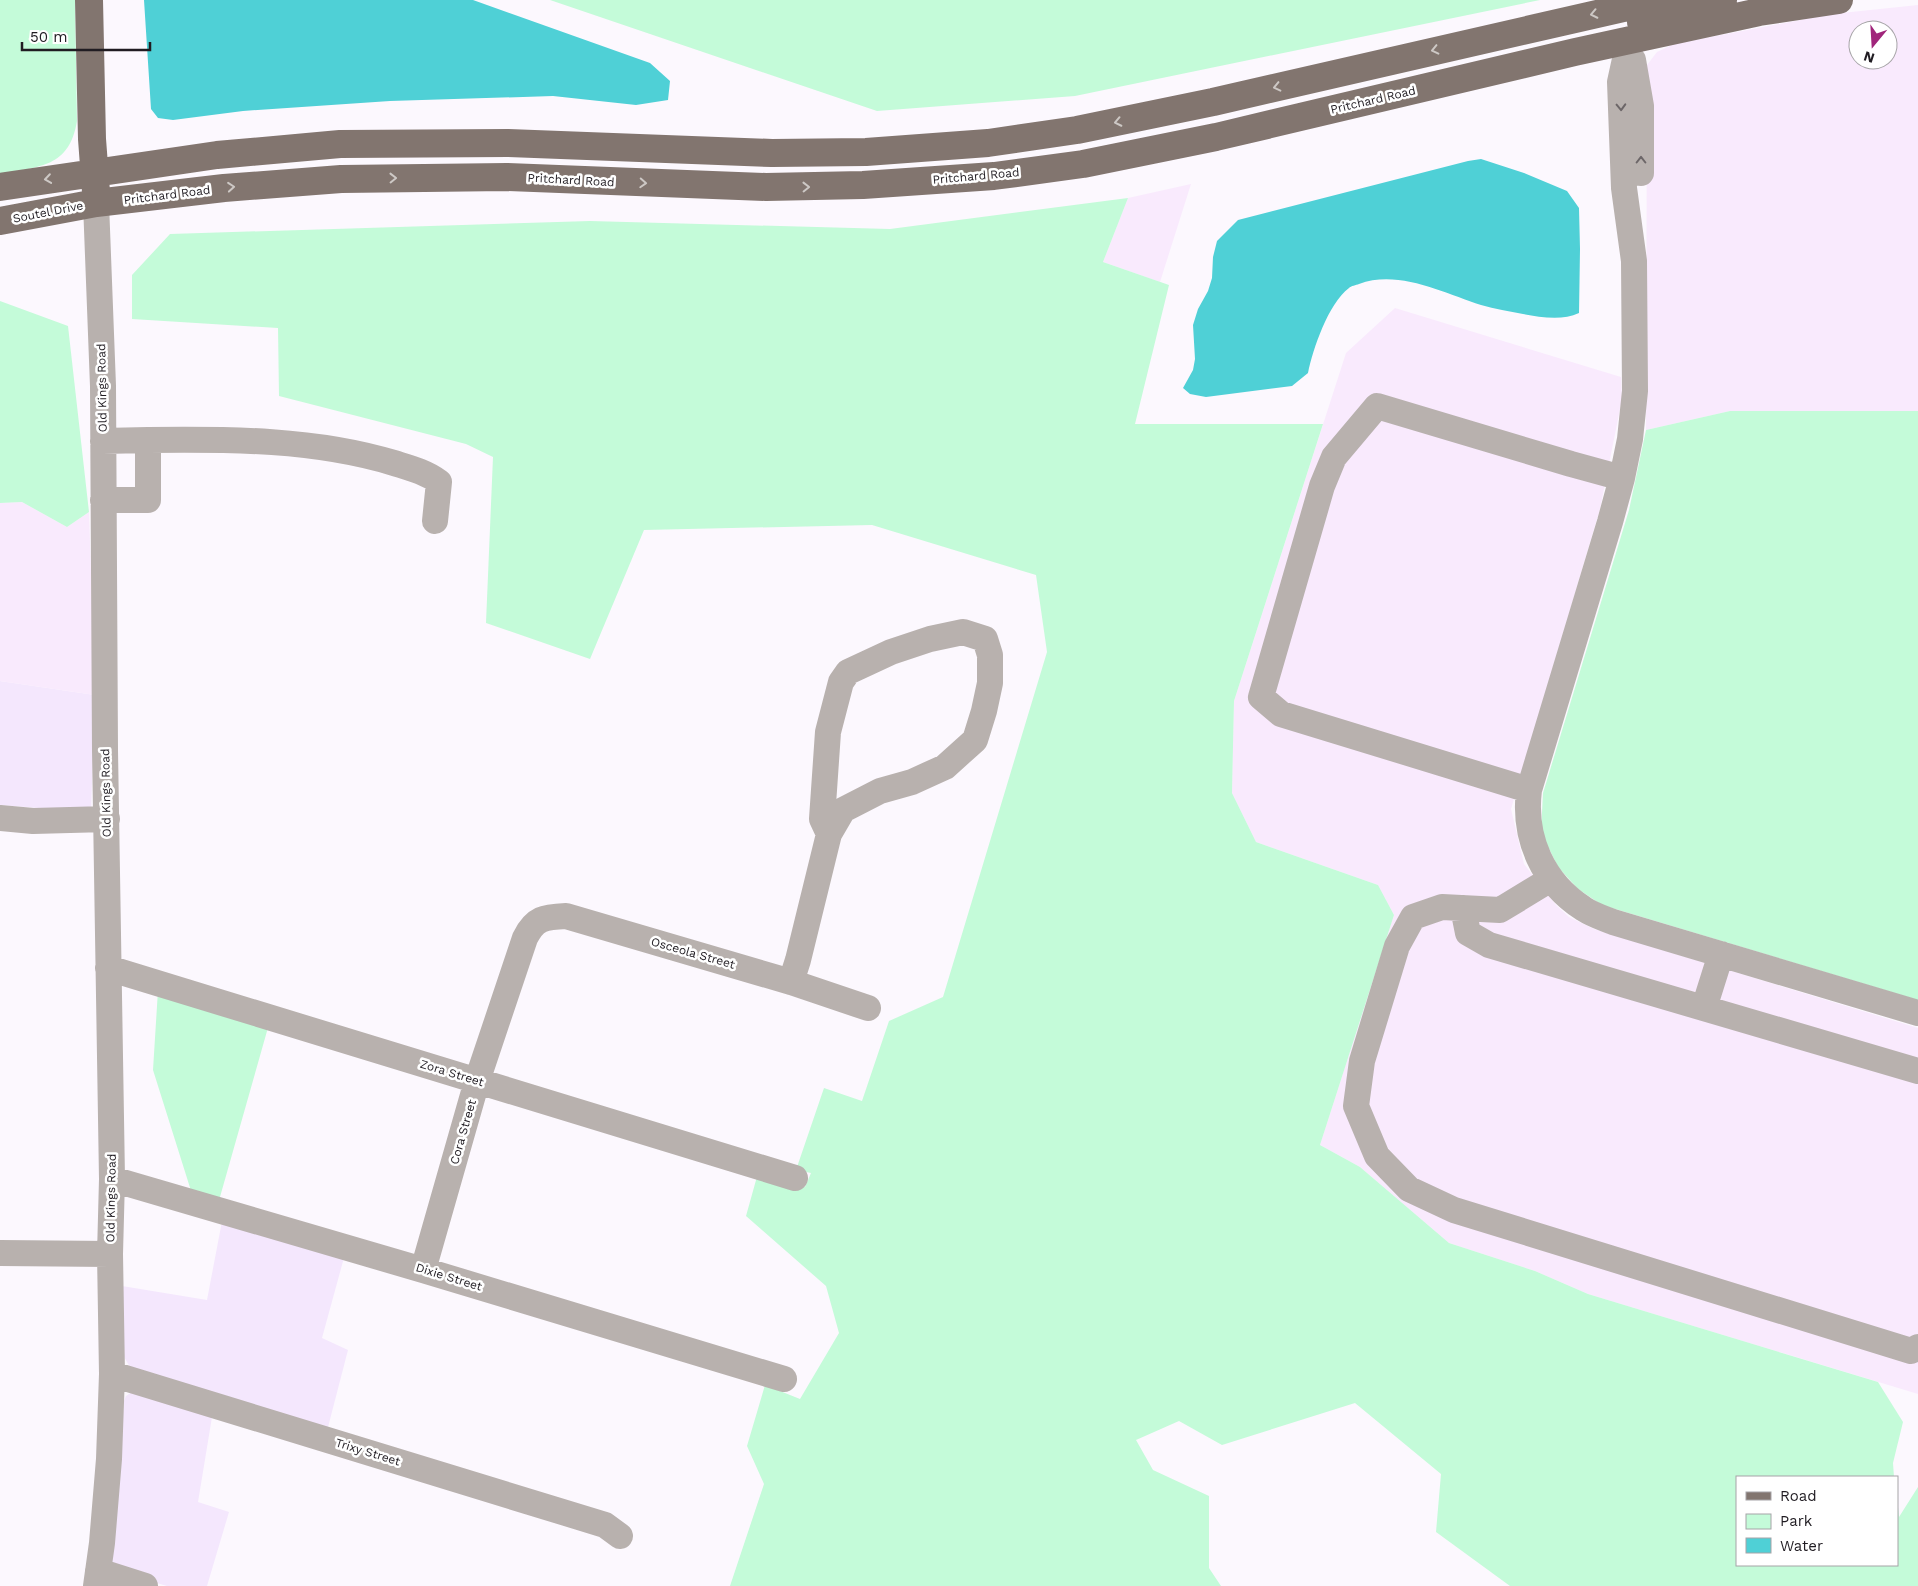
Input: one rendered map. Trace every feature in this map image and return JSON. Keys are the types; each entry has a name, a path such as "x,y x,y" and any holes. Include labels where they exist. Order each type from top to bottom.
{"main road":[{"name":"Old Kings Road","path":"89,0 92,139 96,203"},
{"path":"0,187 217,156 340,144 508,142 772,153 866,152 988,143 1077,130 1203,104 1658,0"},
{"path":"1629,42 1636,27 1648,15 1723,0"},
{"name":"Pritchard Road","path":"96,203 224,188 341,179 506,177 766,187 863,185 994,176 1083,164 1216,137 1575,52 1629,42 1760,12 1839,0"},
{"name":"Soutel Drive","path":"0,221 96,203"}],"street":[{"path":"1629,42 1620,82 1624,188 1634,261 1635,390 1630,439 1622,478 1529,790 1527,808 1530,833 1537,857 1551,879 1565,895 1585,910 1613,922 1918,1013"},
{"name":"Old Kings Road","path":"96,203 103,386 108,968 112,1179 110,1254 112,1374 109,1459 97,1579"},
{"path":"1529,790 1281,714 1261,697 1322,486 1334,457 1377,406 1622,478"},
{"path":"103,500 148,500 148,440"},
{"path":"103,441 241,440 345,451 385,460 426,474 439,482 436,521"},
{"path":"791,982 810,917 829,834 844,810 880,791 912,782 945,767 974,740 984,711 990,683 990,655 985,639 963,632 930,639 891,652 848,672 841,682 828,732 822,819 829,834"},
{"path":"0,818 33,821 107,819"},
{"path":"1551,879 1500,910 1442,907 1413,917 1397,946 1362,1061 1356,1106 1377,1156 1409,1189 1463,1213 1910,1351 1918,1347"},
{"path":"1463,908 1468,933 1489,945 1918,1072"},
{"name":"Osceola Street","path":"526,938 536,921 551,916 566,916 791,982 868,1008"},
{"name":"Cora Street","path":"423,1270 477,1081 526,938"},
{"path":"1704,1008 1721,954"},
{"name":"Zora Street","path":"108,968 795,1178"},
{"name":"Dixie Street","path":"112,1179 784,1379"},
{"path":"0,1253 110,1254"},
{"name":"Trixy Street","path":"112,1374 606,1525 620,1536"},
{"path":"97,1579 145,1586"}],"shaded area":[{"path":"1918,5 1918,411 1730,411 1646,430 1647,65 1657,52 1674,44 1832,14"},
{"path":"1191,184 1160,282 1103,262 1128,198"},
{"path":"1395,308 1621,377 1622,399 1600,509 1511,809 1524,864 1556,905 1569,917 1594,929 1918,1028 1918,1394 1588,1294 1535,1271 1449,1243 1360,1167 1320,1145 1394,915 1378,885 1256,842 1232,793 1234,701 1346,353"},
{"path":"22,502 67,527 89,512 95,695 0,681 0,503"},
{"path":"0,681 95,695 91,812 0,805"},
{"path":"223,1216 345,1254 322,1338 348,1350 327,1431 133,1372 124,1357 122,1286 207,1300"},
{"path":"135,1390 213,1411 198,1502 229,1512 207,1586 167,1586 126,1574 112,1563 124,1401 126,1396"}],"green space":[{"path":"0,0 75,0 77,121 73,136 67,148 60,156 40,166 0,174"},
{"path":"550,0 1540,0 1075,96 877,111"},
{"path":"1128,198 1103,262 1169,285 1135,424 1323,424 1234,701 1232,793 1256,842 1378,885 1394,915 1320,1145 1360,1167 1449,1243 1535,1271 1588,1294 1878,1382 1903,1422 1893,1463 1894,1476 1736,1476 1736,1566 1898,1566 1898,1507 1899,1517 1918,1487 1918,1586 1510,1586 1436,1532 1441,1474 1355,1403 1222,1445 1179,1421 1136,1440 1153,1470 1209,1496 1209,1568 1221,1586 730,1586 764,1484 747,1446 765,1385 800,1399 839,1333 826,1286 746,1216 758,1173 805,1187 811,1173 796,1170 824,1088 862,1101 889,1021 943,997 1047,652 1036,575 872,525 644,530 590,659 486,623 493,457 466,444 279,396 278,328 132,319 132,275 170,234 590,221 890,229"},
{"path":"0,301 68,326 89,512 67,527 22,502 0,503"},
{"path":"1730,411 1918,411 1918,1000 1602,905 1578,889 1558,867 1541,832 1543,793 1629,510 1646,430"},
{"path":"158,990 269,1024 218,1204 192,1194 153,1070"}],"water":[{"path":"144,0 473,0 650,63 670,81 668,100 636,105 553,96 390,101 243,111 173,120 158,118 151,109"},
{"path":"1481,159 1524,173 1567,191 1579,208 1579,313 1558,318 1530,315 1481,305 1421,284 1389,279 1374,280 1351,287 1341,295 1322,328 1308,373 1292,386 1206,397 1190,394 1183,388 1193,370 1195,359 1193,325 1212,278 1213,257 1217,241 1238,220"}]}
